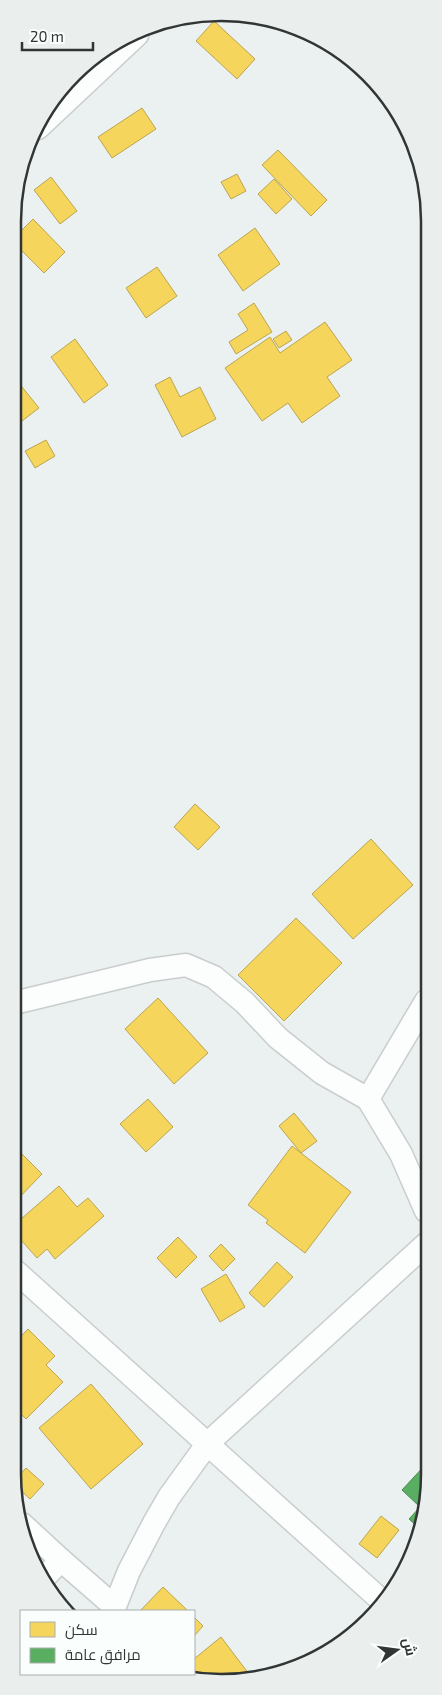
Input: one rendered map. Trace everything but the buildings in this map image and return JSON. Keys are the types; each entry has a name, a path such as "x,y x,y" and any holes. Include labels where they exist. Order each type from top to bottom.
{"street":[{"path":"52,115 124,47"},
{"path":"21,1001 150,970 186,965 214,976 245,1003 278,1038 322,1073 368,1100 401,1154 421,1200"},
{"path":"368,1100 421,1010"},
{"path":"30,1531 114,1609 128,1571 154,1523 169,1497 208,1443 421,1249"},
{"path":"21,1276 378,1597"},
{"path":"48,1574 61,1560"}]}
